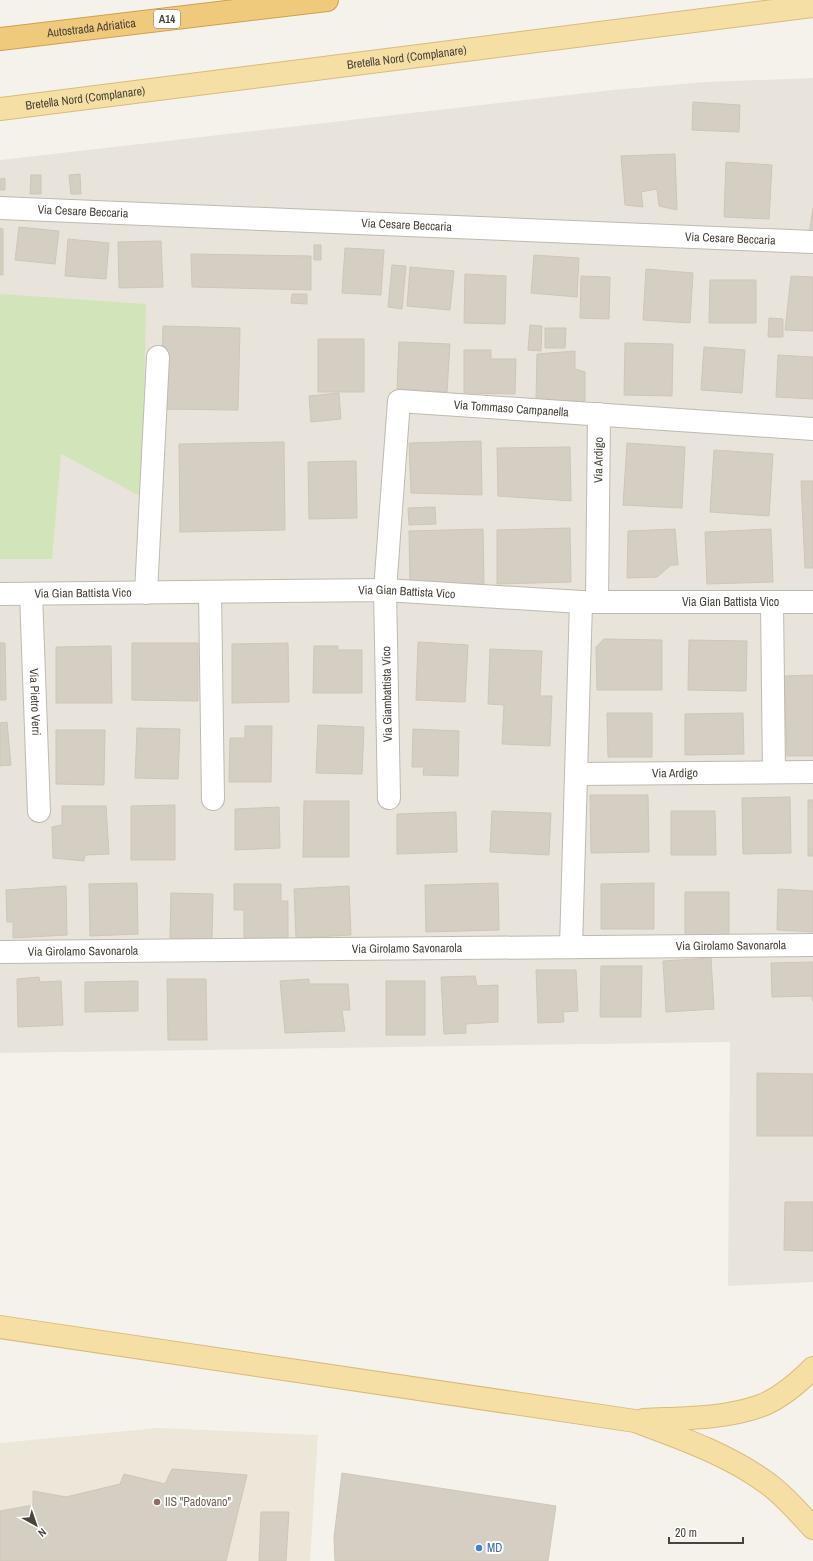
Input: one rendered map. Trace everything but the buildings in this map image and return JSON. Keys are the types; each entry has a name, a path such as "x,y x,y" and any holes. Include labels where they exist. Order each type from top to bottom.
{"highway":[{"name":"Autostrada Adriatica","path":"0,38 327,0"}],"main road":[{"name":"Bretella Nord (Complanare)","path":"0,109 813,6"},
{"path":"0,1327 635,1421 698,1444 734,1461 768,1484 813,1528"},
{"path":"635,1421 723,1415 761,1406 779,1395 813,1368"}],"street":[{"name":"Via Cesare Beccaria","path":"0,208 813,242"},
{"path":"146,593 158,357"},
{"name":"Via Tommaso Campanella","path":"385,590 399,401 813,429"},
{"name":"Via Ardigo","path":"571,947 576,774 589,602 599,414"},
{"name":"Via Gian Battista Vico","path":"0,594 385,590 589,602 813,602"},
{"name":"Via Giambattista Vico","path":"385,590 389,798"},
{"path":"210,592 213,799"},
{"name":"Via Pietro Verri","path":"31,594 39,811"},
{"path":"772,602 774,772"},
{"name":"Via Ardigo","path":"576,774 813,772"},
{"name":"Via Girolamo Savonarola","path":"0,952 813,945"}],"shaded area":[{"path":"813,78 813,1282 728,1286 730,1042 0,1053 0,160 612,90 705,82"},
{"name":"IIS \"Padovano\"","path":"158,1428 318,1435 310,1561 0,1561 0,1443"}],"green space":[{"path":"0,294 146,304 142,497 61,454 52,559 0,559"}],"place":[{"name":"IIS \"Padovano\"","path":"157,1502"},
{"name":"MD","path":"479,1548"}]}
